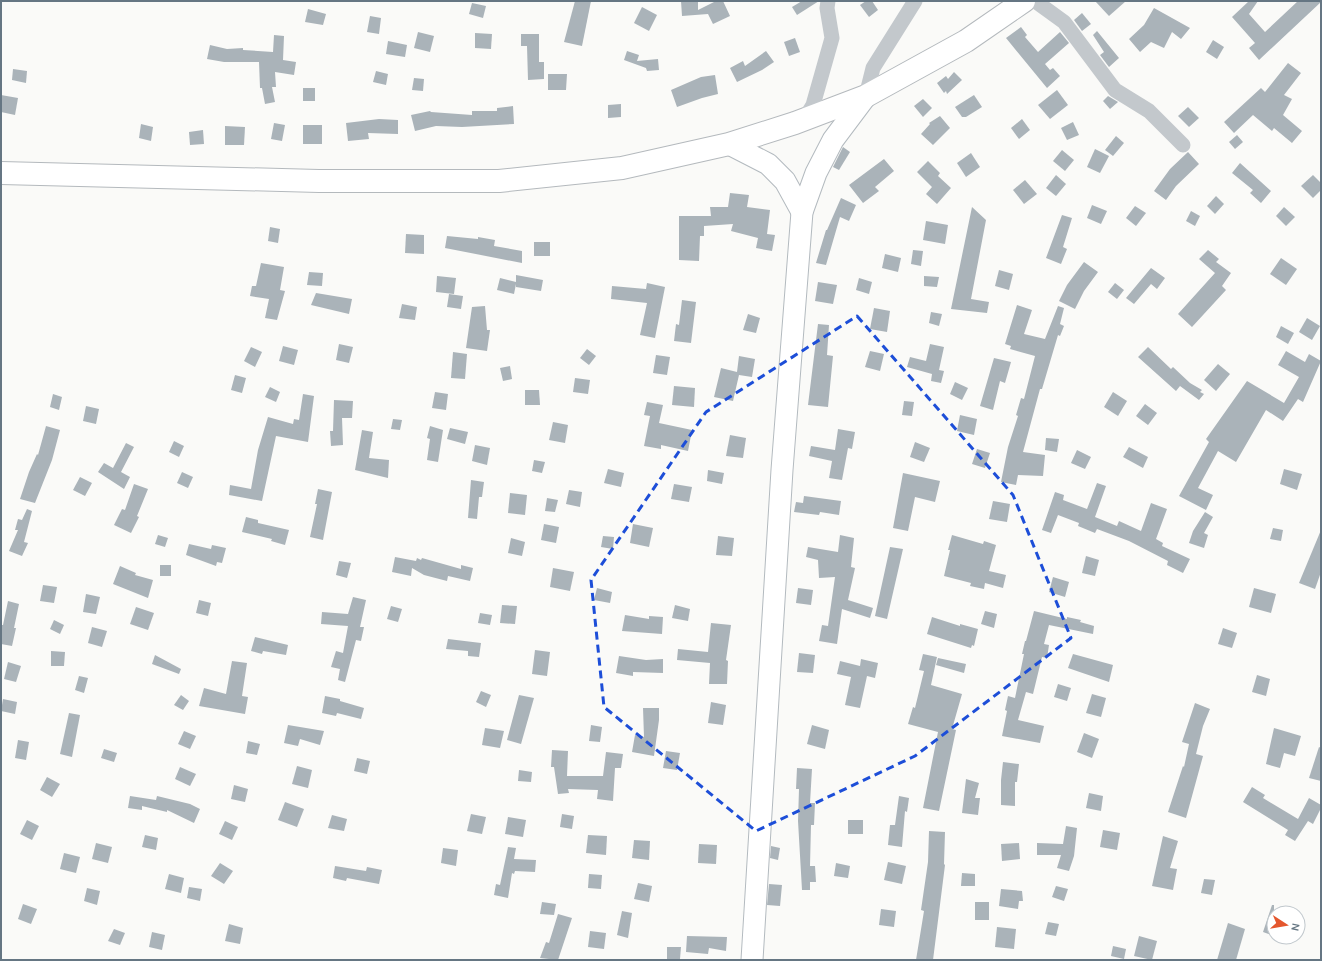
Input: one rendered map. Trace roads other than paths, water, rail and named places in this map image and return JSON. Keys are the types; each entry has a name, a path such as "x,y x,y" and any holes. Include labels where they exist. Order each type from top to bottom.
{"highway":[{"path":"1,173 319,181 499,181 622,168 728,144 804,120 866,96 966,41 1024,1"}],"main road":[{"path":"752,960 781,484 802,212 816,173 833,140 866,96"},
{"path":"728,144 768,164 785,181 802,212"}],"street":[{"path":"804,120 813,105 832,38 827,8 828,1"},
{"path":"866,96 873,68 915,1"},
{"path":"1035,1 1064,22 1115,90 1148,111 1183,145"}]}
